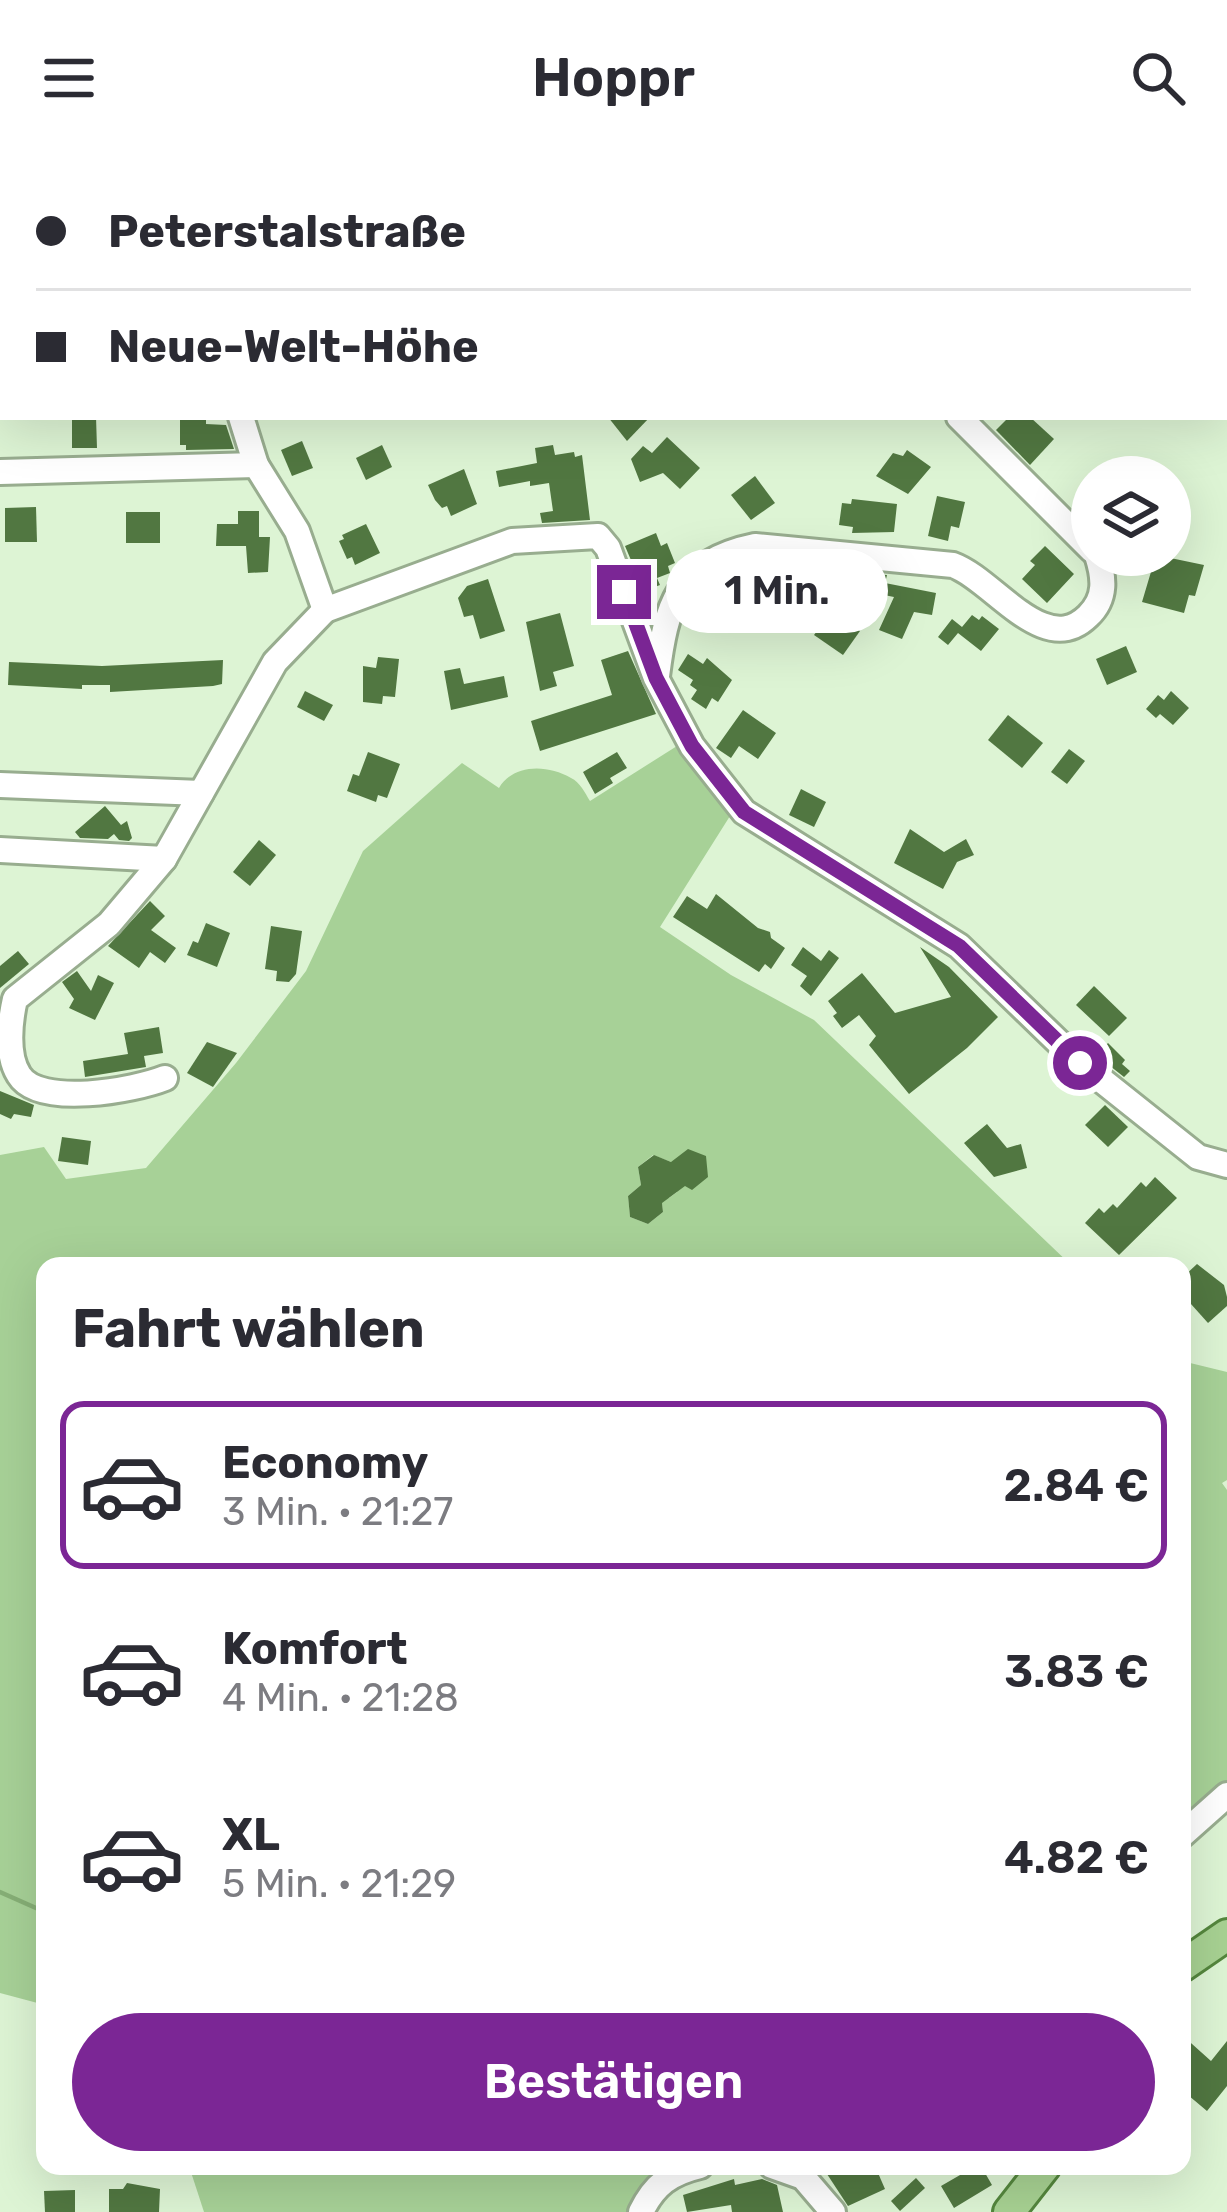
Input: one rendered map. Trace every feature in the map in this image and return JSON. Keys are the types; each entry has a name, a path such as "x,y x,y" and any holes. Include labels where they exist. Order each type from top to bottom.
{"main road":[{"path":"1191,1960 1227,1935"},
{"path":"1009,2212 1038,2175"}],"street":[{"path":"242,420 256,465 297,531 325,610"},
{"path":"962,420 1071,530"},
{"path":"0,472 256,465"},
{"path":"165,1078 92,1096 29,1085 15,1064 10,1030 15,999 109,924 164,859 275,662 325,610 512,541 598,536 608,548 656,678 692,746 744,812 959,946 1080,1063 1198,1156 1227,1165"},
{"path":"656,678 664,621 676,597 689,579 729,551 755,546 953,565 971,572 1033,623 1054,630 1079,624 1099,603 1102,576"},
{"path":"0,785 201,794"},
{"path":"0,850 164,859"},
{"path":"1191,1826 1227,1795"},
{"path":"641,2212 652,2190 675,2175"},
{"path":"797,2175 833,2212"}],"green space":[{"path":"677,746 730,816 660,927 731,975 814,1020 1063,1257 36,1257 36,2003 0,1993 0,1155 44,1147 66,1179 146,1168 236,1063 306,971 363,851 462,763 499,788 513,774 531,769 562,773 590,801","holes":["653,1155 671,1162 677,1192 669,1198 661,1194 663,1212 648,1224 630,1217 628,1196 641,1185 638,1167"]},
{"path":"1191,1363 1227,1372 1227,1480 1222,1483 1227,1490 1227,1789 1191,1821"},
{"path":"192,2175 665,2175 634,2212 204,2212"}],"building":[{"path":"72,420 96,420 97,448 72,448"},
{"path":"180,420 206,420 206,424 226,425 234,449 186,450 186,445 180,445"},
{"path":"610,420 647,420 627,441"},
{"path":"1006,420 1033,420 1054,439 1030,465 996,430"},
{"path":"667,437 700,468 680,489 663,473 640,482 631,459 643,446 652,453"},
{"path":"302,441 313,468 292,476 281,450"},
{"path":"382,445 392,467 366,480 356,458"},
{"path":"553,445 555,455 582,455 590,520 542,523 540,513 553,511 549,483 499,487 496,471 537,463 535,448"},
{"path":"907,450 931,467 908,494 876,476 893,453 903,456"},
{"path":"464,469 477,504 451,516 428,485"},
{"path":"755,476 775,503 751,520 731,495"},
{"path":"937,496 965,502 959,528 951,526 948,541 928,536"},
{"path":"852,499 897,504 894,532 852,533 853,527 839,525 842,503 851,504"},
{"path":"36,507 37,542 5,542 5,508"},
{"path":"238,511 259,511 259,537 270,537 268,572 248,573 246,546 216,546 217,524 238,524"},
{"path":"126,512 160,512 160,543 126,543"},
{"path":"366,524 380,553 355,565 339,541"},
{"path":"656,533 661,546 667,543 675,563 668,566 670,573 657,578 660,585 644,591 625,546"},
{"path":"1045,546 1071,571 1072,576 1047,603 1022,579 1035,565 1030,561"},
{"path":"1191,562 1204,565 1195,596 1189,595 1184,613 1142,602 1150,576 1191,576"},
{"path":"755,567 790,585 776,608 741,588"},
{"path":"874,574 887,575 885,583 936,593 932,615 914,612 902,639 879,630 894,597 869,592"},
{"path":"488,579 505,631 480,639 473,615 464,617 458,598 467,586"},
{"path":"832,611 860,631 843,655 814,635"},
{"path":"560,613 574,666 553,672 557,686 540,691 526,622"},
{"path":"972,615 979,620 982,616 999,629 981,651 958,633 948,645 938,637 952,619 962,627"},
{"path":"1126,646 1137,672 1107,685 1096,659"},
{"path":"628,651 656,714 540,751 531,721 612,695 601,660"},
{"path":"688,654 703,664 707,658 732,680 718,702 712,698 706,709 691,699 697,690 690,685 693,680 678,670"},
{"path":"378,657 399,659 395,697 383,696 382,704 363,702 363,666 376,668"},
{"path":"223,660 222,684 213,686 110,692 110,685 82,685 82,689 8,685 9,662 102,666"},
{"path":"460,668 464,684 504,676 508,697 451,710 444,671"},
{"path":"305,691 333,705 324,721 297,707"},
{"path":"1171,691 1189,708 1173,725 1146,709 1158,695 1164,700"},
{"path":"743,710 776,733 758,759 739,746 731,758 716,748"},
{"path":"1008,715 1043,743 1022,768 988,740"},
{"path":"1069,749 1085,761 1067,784 1051,772"},
{"path":"368,752 400,764 387,798 378,795 376,802 347,791"},
{"path":"617,752 627,768 595,794 583,772"},
{"path":"801,789 826,802 814,827 789,815"},
{"path":"105,806 121,825 127,821 129,841 114,834 108,839 80,838 75,832"},
{"path":"910,829 944,852 966,839 974,855 957,862 943,889 894,863"},
{"path":"259,840 276,855 250,886 233,872"},
{"path":"716,894 785,948 771,969 765,964 759,972 673,917 687,896 707,909"},
{"path":"150,901 165,916 151,930 176,948 165,963 150,952 139,968 108,946"},
{"path":"206,923 230,933 217,967 187,955"},
{"path":"271,926 302,931 296,974 289,982 276,981 277,971 265,969"},
{"path":"803,947 821,961 829,950 839,958 811,996 800,986 807,976 791,965"},
{"path":"920,947 949,967 998,1017 909,1094 869,1045 876,1036 859,1015 842,1028 828,1001 862,973 895,1013 951,997"},
{"path":"18,951 29,964 0,988 0,966"},
{"path":"77,971 91,991 98,975 114,983 95,1020 69,1008 74,999 62,982"},
{"path":"1094,986 1127,1018 1109,1036 1076,1005"},
{"path":"159,1027 163,1053 144,1056 146,1067 85,1077 83,1061 128,1054 124,1033"},
{"path":"207,1042 237,1053 213,1087 187,1073"},
{"path":"1108,1043 1125,1060 1122,1064 1130,1071 1124,1077 1096,1055"},
{"path":"0,1091 34,1105 31,1117 14,1114 11,1119 0,1114"},
{"path":"1105,1105 1128,1127 1108,1147 1085,1125"},
{"path":"987,1124 1007,1148 1021,1144 1027,1168 994,1177 964,1143"},
{"path":"62,1137 91,1141 88,1165 58,1161"},
{"path":"688,1149 706,1156 708,1177 662,1203 663,1212 648,1224 630,1217 628,1196 641,1185 638,1167 654,1155 671,1162"},
{"path":"1155,1177 1177,1198 1119,1255 1085,1223 1099,1208 1104,1213 1113,1204 1117,1208 1141,1182 1146,1187"},
{"path":"1197,1264 1224,1285 1227,1306 1208,1323 1191,1304 1191,1270"},
{"path":"1227,2041 1227,2086 1207,2111 1191,2098 1191,2043 1211,2061"},
{"path":"828,2175 879,2175 885,2189 848,2206"},
{"path":"960,2175 986,2175 992,2185 954,2208 941,2186"},
{"path":"916,2178 925,2188 900,2211 891,2201"},
{"path":"734,2179 735,2185 762,2179 777,2185 783,2212 732,2212 731,2205 687,2212 683,2195"},
{"path":"127,2183 160,2189 159,2212 109,2212 109,2189 123,2189"},
{"path":"75,2190 75,2212 45,2212 44,2191"}],"waterway":[{"path":"0,1892 36,1908"}],"route":[{"path":"624,592 656,678 692,746 744,812 959,946 1080,1063"}]}
